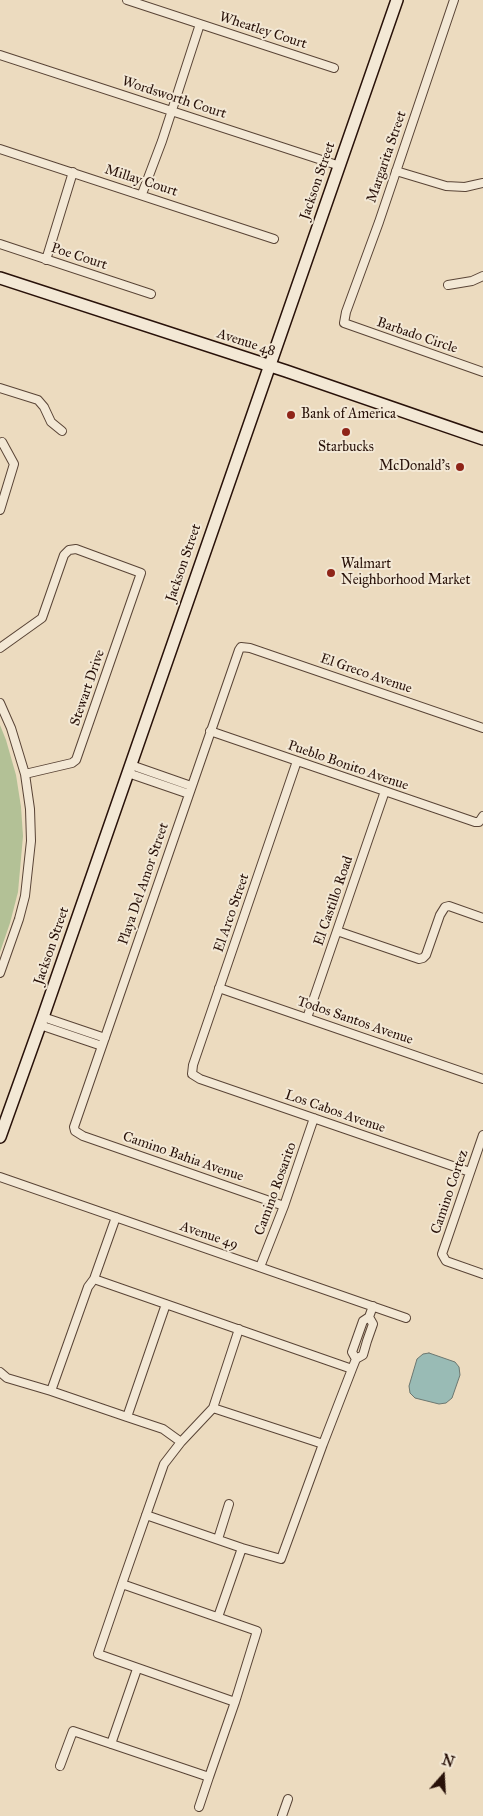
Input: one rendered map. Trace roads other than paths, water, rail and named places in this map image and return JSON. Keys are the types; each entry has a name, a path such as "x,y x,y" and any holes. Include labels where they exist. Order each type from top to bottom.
{"main road":[{"name":"Jackson Street","path":"0,1136 42,1021 397,0"},
{"name":"Avenue 48","path":"0,278 269,366 483,439"}],"street":[{"name":"Margarita Street","path":"344,323 346,312 454,0"},
{"name":"Wheatley Court","path":"132,1 334,68"},
{"path":"142,194 172,111 200,24"},
{"name":"Wordsworth Court","path":"0,55 340,166"},
{"name":"Millay Court","path":"0,149 142,194 274,239"},
{"path":"396,171 446,186 465,187 483,182"},
{"path":"46,260 73,172"},
{"name":"Poe Court","path":"0,244 152,294"},
{"path":"448,285 472,282 483,276"},
{"name":"Barbado Circle","path":"344,323 483,372"},
{"path":"0,388 38,400 44,406 52,422 62,431"},
{"path":"0,510 14,464 2,442"},
{"name":"Stewart Drive","path":"0,648 42,618 64,555 69,550 76,549 141,573 76,760 72,764 25,774"},
{"name":"El Greco Avenue","path":"241,647 250,648 483,728"},
{"name":"Playa Del Amor Street","path":"75,1131 76,1122 103,1042 236,654 241,647"},
{"path":"0,703 12,728 25,774 31,825 27,884 19,919 0,973"},
{"name":"Pueblo Bonito Avenue","path":"210,731 470,821 481,819"},
{"name":"El Arco Street","path":"192,1074 193,1065 297,761"},
{"path":"129,769 192,786"},
{"path":"129,769 189,794"},
{"name":"El Castillo Road","path":"307,1018 385,791"},
{"path":"337,931 419,959 426,955 440,915 445,907 449,906 483,918"},
{"name":"Todos Santos Avenue","path":"220,988 483,1078"},
{"path":"42,1021 103,1042"},
{"name":"Los Cabos Avenue","path":"192,1074 200,1079 470,1172"},
{"name":"Camino Rosarito","path":"260,1267 284,1206 314,1118"},
{"name":"Camino Bahia Avenue","path":"75,1131 83,1136 284,1206"},
{"name":"Camino Cortez","path":"483,1135 444,1249 443,1258 451,1263 483,1274"},
{"name":"Avenue 49","path":"2,1178 406,1318"},
{"path":"52,1391 88,1287 94,1279 116,1217"},
{"path":"94,1279 352,1369"},
{"path":"127,1417 166,1304"},
{"path":"356,1359 352,1352 363,1321 369,1318 373,1306"},
{"path":"146,1515 242,1548 281,1559 352,1369 356,1359 362,1355 367,1342 373,1324 369,1318"},
{"path":"235,1702 98,1654 164,1464 181,1442 213,1408 239,1329"},
{"path":"357,1338 367,1342"},
{"path":"0,1372 4,1379 52,1391 163,1429 181,1442"},
{"path":"213,1408 323,1444"},
{"path":"218,1539 229,1504"},
{"path":"218,1618 242,1548"},
{"path":"122,1584 257,1631 199,1807"},
{"path":"111,1744 138,1669"},
{"path":"60,1766 73,1731 209,1778"},
{"path":"282,1816 288,1800"}],"water":[{"path":"429,1353 455,1362 459,1367 460,1375 452,1398 446,1403 439,1404 415,1398 410,1393 409,1386 417,1359 423,1354"}],"place":[{"name":"Bank of America","path":"291,415"},
{"name":"Starbucks","path":"346,432"},
{"name":"McDonald's","path":"460,467"},
{"name":"Walmart Neighborhood Market","path":"331,573"}]}
